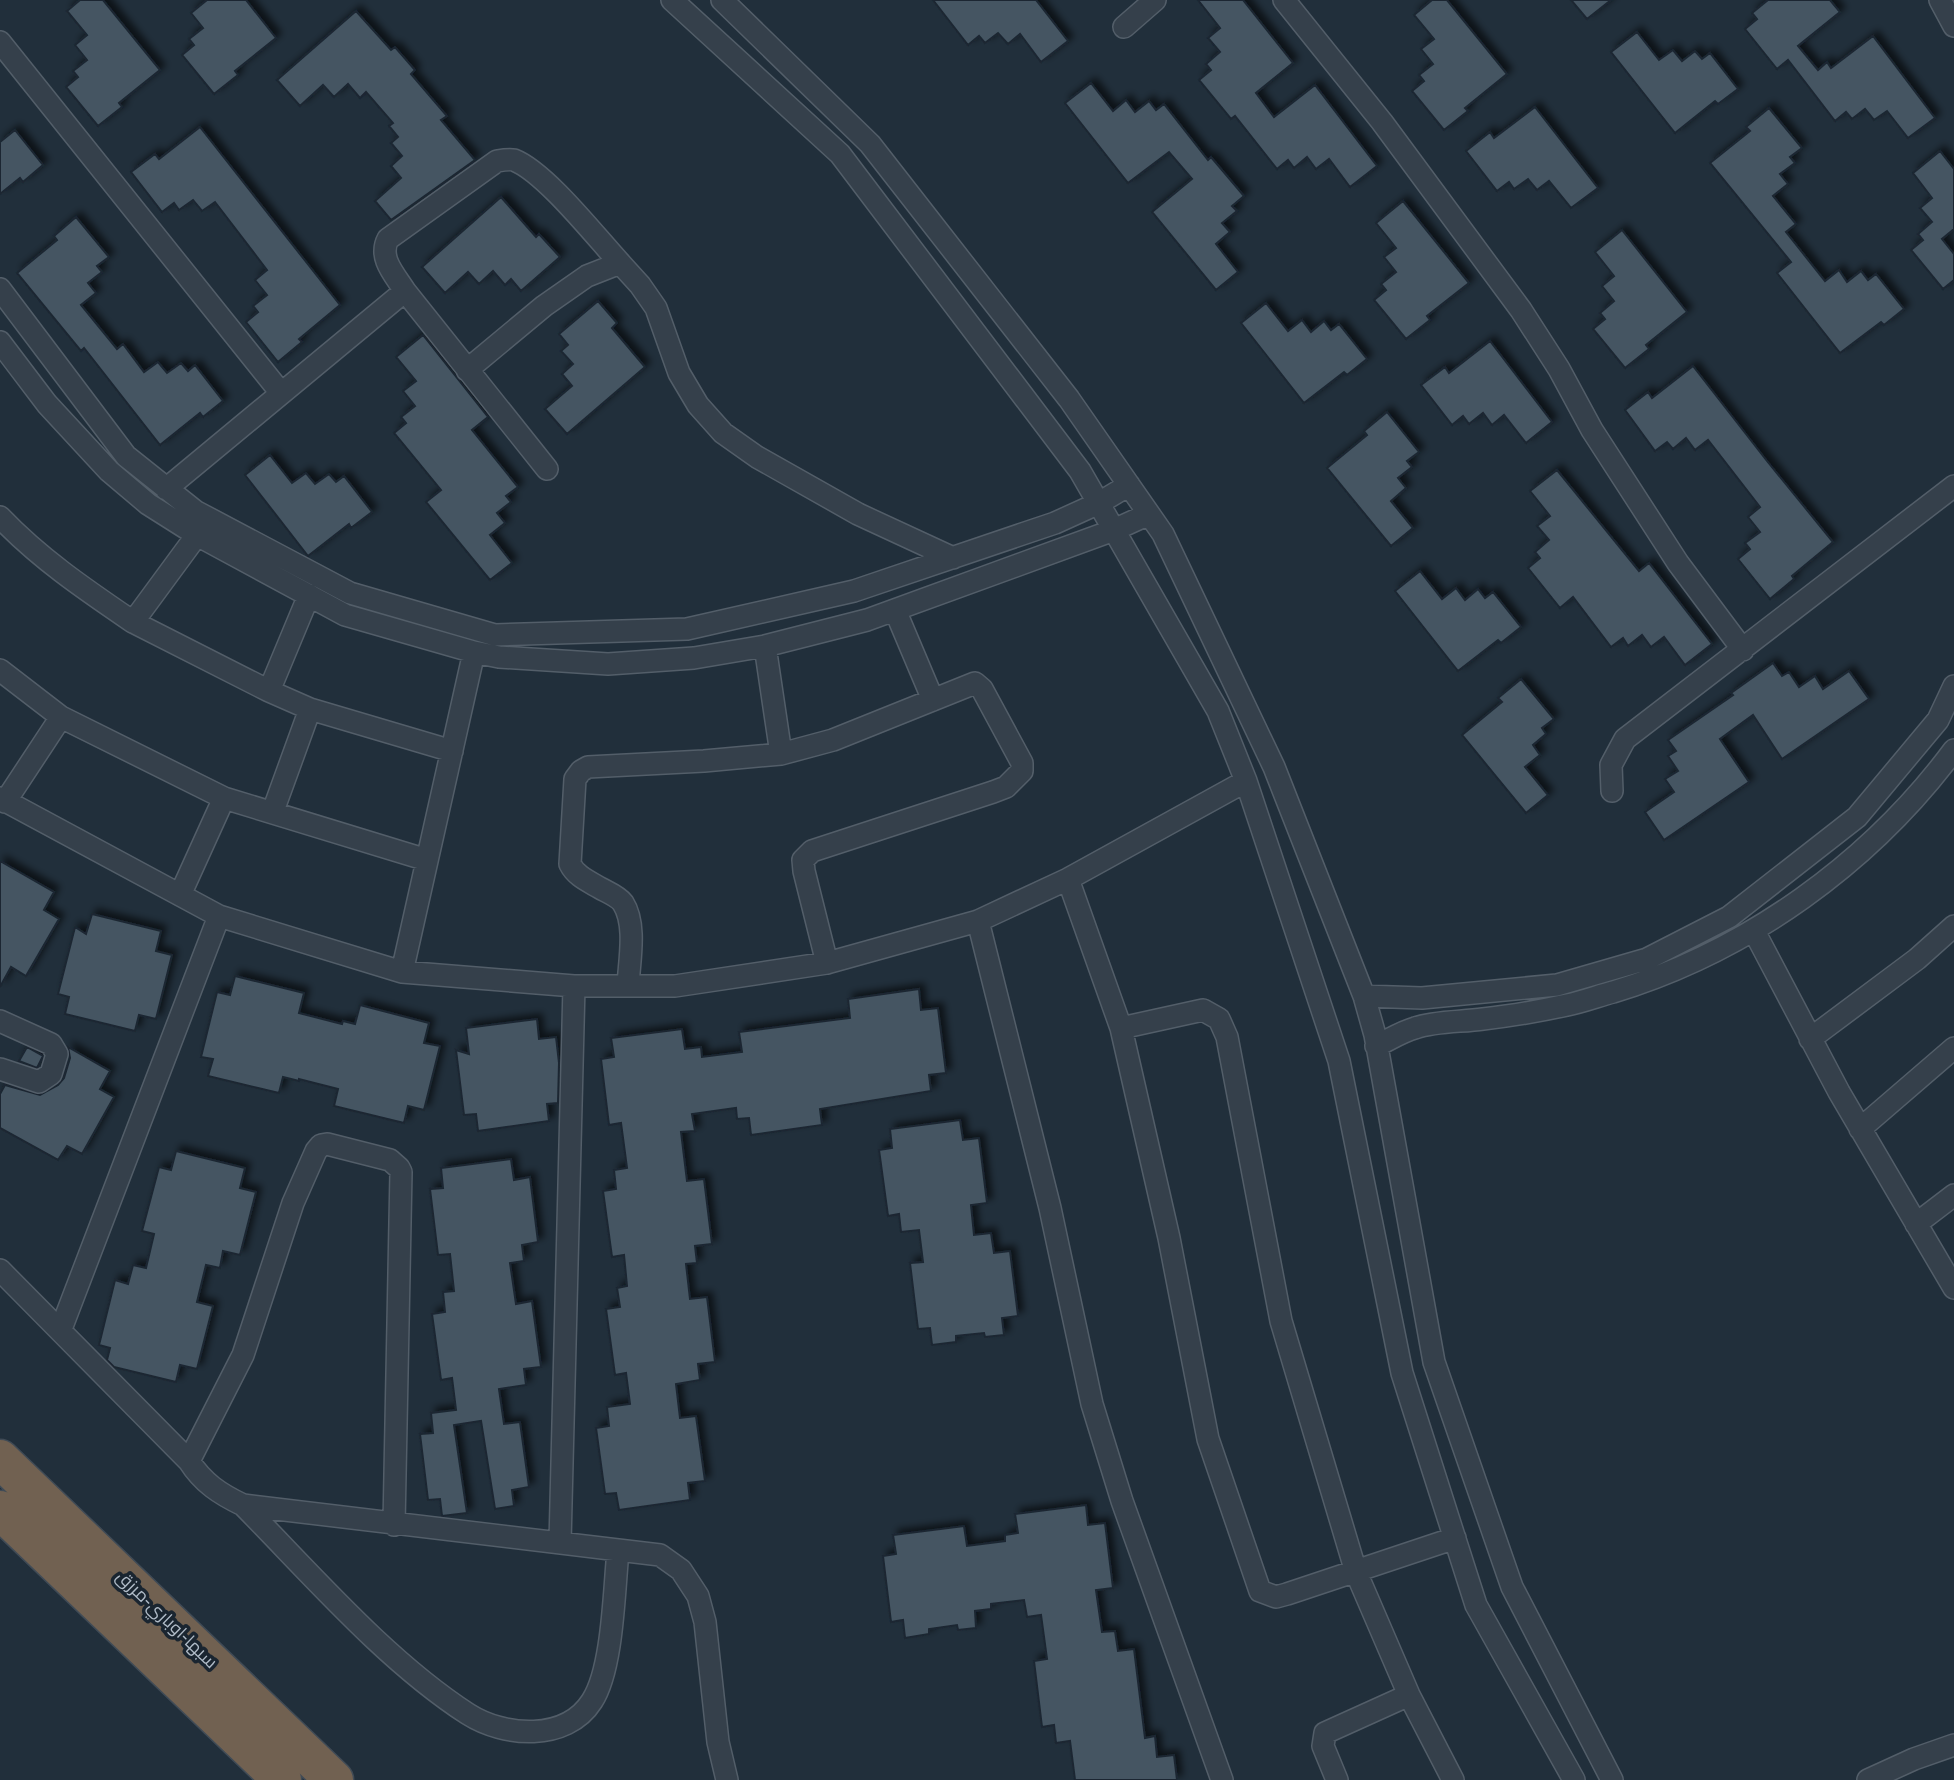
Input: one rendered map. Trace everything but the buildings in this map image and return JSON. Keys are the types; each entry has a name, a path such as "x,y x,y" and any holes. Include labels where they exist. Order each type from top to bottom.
{"highway":[{"name":"سبها-اوباري-مرزق","path":"0,1459 334,1780"},
{"name":"سبها-اوباري-مرزق","path":"0,1510 282,1780"}],"street":[{"path":"672,0 840,154 1080,471 1218,711 1246,781 1339,1061 1402,1373 1476,1605 1574,1780"},
{"path":"722,0 870,144 1069,399 1163,534 1274,767 1364,996 1376,1046 1434,1362 1512,1587 1612,1780"},
{"path":"1124,27 1155,0"},
{"path":"1284,0 1382,122 1521,310 1559,369 1592,430 1678,563 1743,650"},
{"path":"1940,0 1954,26"},
{"path":"0,42 281,393"},
{"path":"547,469 405,291 386,260 384,248 388,239 497,161 511,159 549,187 640,285 656,308 679,373 698,405 723,433 757,457 858,514 953,558"},
{"path":"467,370 587,276 620,263"},
{"path":"0,289 126,456 195,511 350,593 495,635 687,629 854,591 1055,523 1099,503 1129,485"},
{"path":"166,489 405,291"},
{"path":"0,342 47,404 109,471 148,504 197,535 345,615 499,657 608,664 694,658 765,646 867,620 1114,530 1149,514"},
{"path":"1612,791 1611,765 1625,739 1954,486"},
{"path":"0,517 62,574 133,622 310,709 452,751"},
{"path":"133,622 197,535"},
{"path":"269,691 309,595"},
{"path":"895,610 933,699"},
{"path":"765,646 781,754"},
{"path":"402,972 474,652"},
{"path":"0,670 61,717 225,798 427,860"},
{"path":"628,986 630,929 624,904 620,899 584,880 570,864 575,779 581,771 588,768 781,754 833,740 969,684 978,685 1021,763 1022,771 1006,787 805,855 804,871 827,963"},
{"path":"1364,996 1422,998 1557,985 1647,959 1729,917 1857,817 1938,720 1954,687"},
{"path":"273,811 310,709"},
{"path":"61,717 3,800 219,916 402,972 574,986 675,986 827,963 978,921 1068,879 1246,781"},
{"path":"1376,1046 1416,1027 1570,1005 1675,971 1754,931 1813,890 1890,823 1954,750"},
{"path":"180,895 225,798"},
{"path":"1068,879 1121,1028 1169,1238 1208,1439 1260,1591 1276,1597 1455,1538"},
{"path":"61,1329 219,916"},
{"path":"978,921 1050,1208 1092,1404 1122,1501 1222,1780"},
{"path":"1810,1039 1917,959 1954,926"},
{"path":"1754,931 1860,1129 1954,1288"},
{"path":"560,1543 574,986"},
{"path":"1121,1028 1203,1010 1219,1019 1227,1038 1281,1321 1356,1572 1409,1695 1453,1780"},
{"path":"0,1021 51,1044 57,1054 51,1074 38,1082 0,1069"},
{"path":"1860,1129 1954,1048"},
{"path":"189,1461 243,1355 293,1203 316,1151 321,1145 327,1144 390,1160 395,1162 401,1172 394,1525"},
{"path":"1916,1224 1954,1195"},
{"path":"0,1270 189,1461 205,1483 243,1505 366,1629 418,1676 470,1715 504,1729 535,1732 551,1730 580,1716 592,1702 606,1662 618,1550"},
{"path":"243,1505 660,1555 681,1570 698,1596 705,1622 718,1742 727,1780"},
{"path":"1336,1780 1323,1746 1325,1733 1409,1695"},
{"path":"1868,1780 1914,1759 1954,1745"}]}
